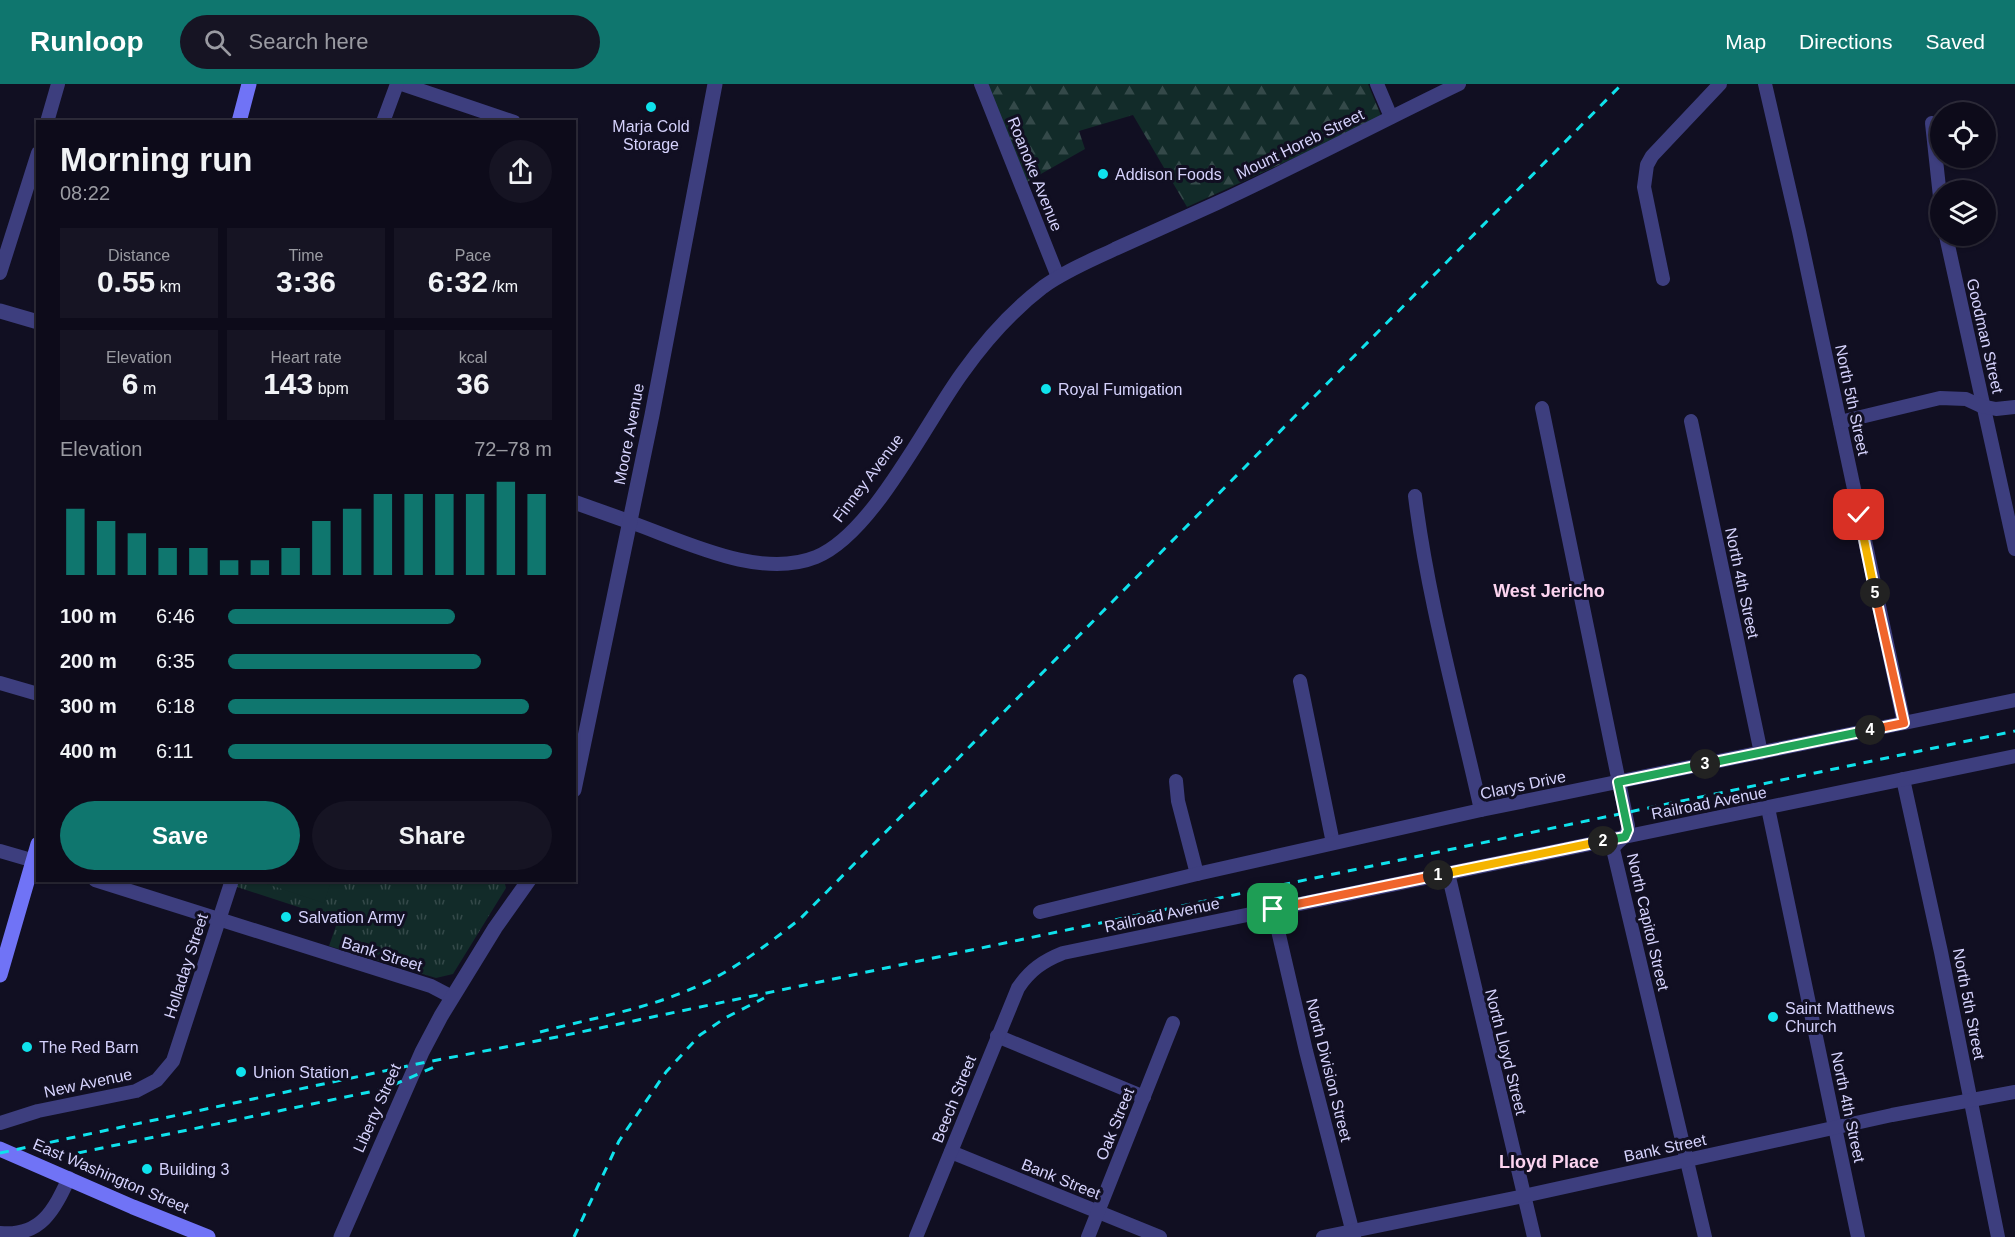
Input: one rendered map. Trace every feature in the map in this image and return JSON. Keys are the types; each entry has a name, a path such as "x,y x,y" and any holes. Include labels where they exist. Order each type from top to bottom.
{"main road":[{"path":"240,120 249,84"},
{"path":"0,975 35,861"},
{"name":"East Washington Street","path":"0,1149 208,1237"}],"street":[{"path":"48,120 58,84"},
{"path":"384,120 397,84"},
{"path":"402,84 492,118"},
{"name":"Moore Avenue","path":"576,780 652,415 715,84"},
{"name":"Roanoke Avenue","path":"981,84 1058,277"},
{"path":"1377,84 1391,117"},
{"name":"Mount Horeb Street","path":"1058,277 1259,184 1459,84"},
{"path":"1663,279 1644,187 1647,165 1652,156 1720,84"},
{"name":"North 5th Street","path":"1766,84 1904,723"},
{"path":"0,273 36,159"},
{"name":"Goodman Street","path":"1948,246 2015,549"},
{"name":"Finney Avenue","path":"576,503 716,552 772,565 801,562 832,548 857,526 889,484 964,370 1024,303 1058,277"},
{"path":"0,311 36,321"},
{"path":"1840,422 1940,398 1966,399 1984,407 1996,409 2015,407"},
{"name":"North Capitol Street","path":"1542,408 1628,826 1625,837 1613,849 1705,1237"},
{"name":"North 4th Street","path":"1691,421 1761,753"},
{"path":"1415,496 1427,571 1481,810"},
{"path":"1300,681 1333,843"},
{"path":"0,683 36,693"},
{"name":"Clarys Drive","path":"1040,912 1197,873 1481,810 2015,700"},
{"name":"Railroad Avenue","path":"1027,975 1047,959 1063,953 2015,756"},
{"name":"North 5th Street","path":"1903,779 1939,941 1998,1237"},
{"path":"1176,781 1178,801 1197,873"},
{"name":"North 4th Street","path":"1768,808 1858,1237"},
{"path":"0,851 35,861"},
{"name":"North Lloyd Street","path":"1448,873 1534,1237"},
{"name":"Bank Street","path":"101,882 431,986 452,997"},
{"name":"Holladay Street","path":"173,1061 231,882"},
{"path":"452,997 495,928 528,882"},
{"name":"North Division Street","path":"1273,909 1306,1051 1353,1234"},
{"name":"Beech Street","path":"916,1237 1018,988 1027,975"},
{"name":"Liberty Street","path":"341,1237 422,1052 452,997"},
{"name":"Oak Street","path":"1088,1237 1173,1023"},
{"path":"998,1036 1144,1097"},
{"name":"New Avenue","path":"0,1123 38,1111 136,1091 157,1080 173,1061"},
{"name":"Bank Street","path":"1323,1237 1353,1234 1835,1127 2015,1092"},
{"name":"Bank Street","path":"951,1152 1160,1237"},
{"path":"0,1235 24,1232 37,1226 49,1216 69,1178"}],"green space":[{"path":"985,84 1368,84 1382,118 1187,207 1133,115 1079,131 1085,149 1025,183"},
{"path":"238,882 504,882 506,888 453,974 436,978 329,946 338,920 237,887"},
{"path":"268,882 331,882 324,903 267,884"}],"railway":[{"path":"540,1032 640,1007 698,986 739,964 800,919 1622,84"},
{"path":"0,1153 2015,731"},
{"path":"574,1237 619,1141 666,1072 700,1035 725,1018 764,998"},
{"path":"78,1153 374,1091 439,1065"}],"place":[{"name":"Marja Cold Storage","path":"651,107"},
{"name":"Addison Foods","path":"1103,174"},
{"name":"Royal Fumigation","path":"1046,389"},
{"name":"Salvation Army","path":"286,917"},
{"name":"Saint Matthews Church","path":"1773,1017"},
{"name":"The Red Barn","path":"27,1047"},
{"name":"Union Station","path":"241,1072"},
{"name":"Building 3","path":"147,1169"}],"district":[{"name":"West Jericho","path":"1549,591"},
{"name":"Lloyd Place","path":"1549,1162"}],"route":[{"path":"1273,909 1625,837 1628,826 1618,782 1904,723 1859,515"}]}
